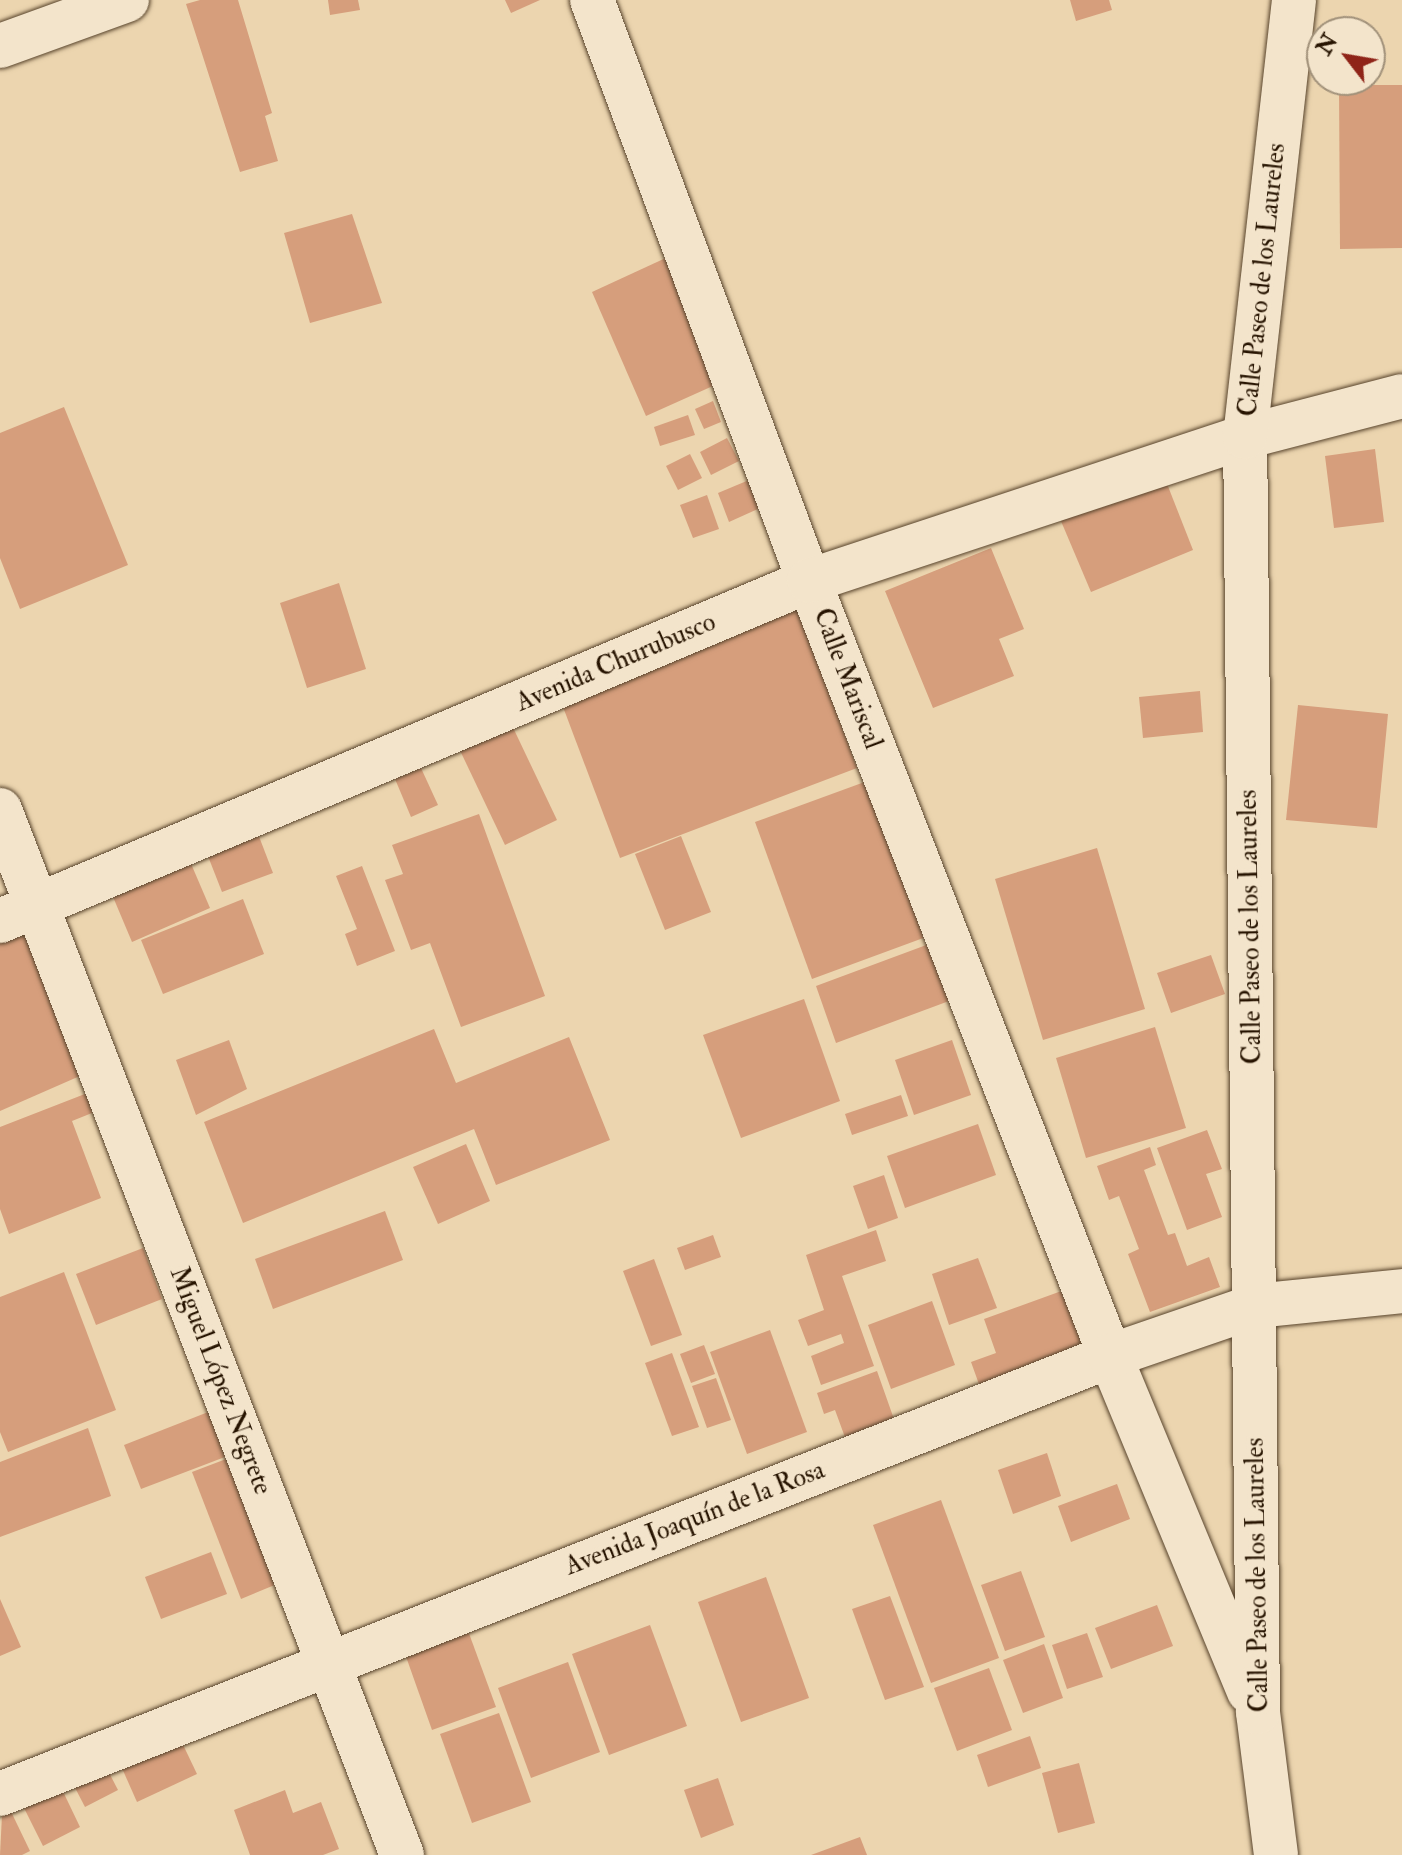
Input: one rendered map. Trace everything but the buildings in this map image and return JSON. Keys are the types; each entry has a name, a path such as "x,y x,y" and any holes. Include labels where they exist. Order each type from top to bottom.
{"street":[{"path":"0,46 127,0"},
{"name":"Calle Mariscal","path":"592,0 809,581 1110,1356 1258,1712"},
{"name":"Calle Paseo de los Laureles","path":"1276,1855 1258,1712 1245,437 1294,0"},
{"name":"Avenida Churubusco","path":"18,915 809,581 1245,437 1402,396"},
{"name":"Miguel López Negrete","path":"0,810 18,915 329,1662 402,1855"},
{"name":"Avenida Joaquín de la Rosa","path":"0,1794 1110,1356 1255,1306 1402,1291"}]}
